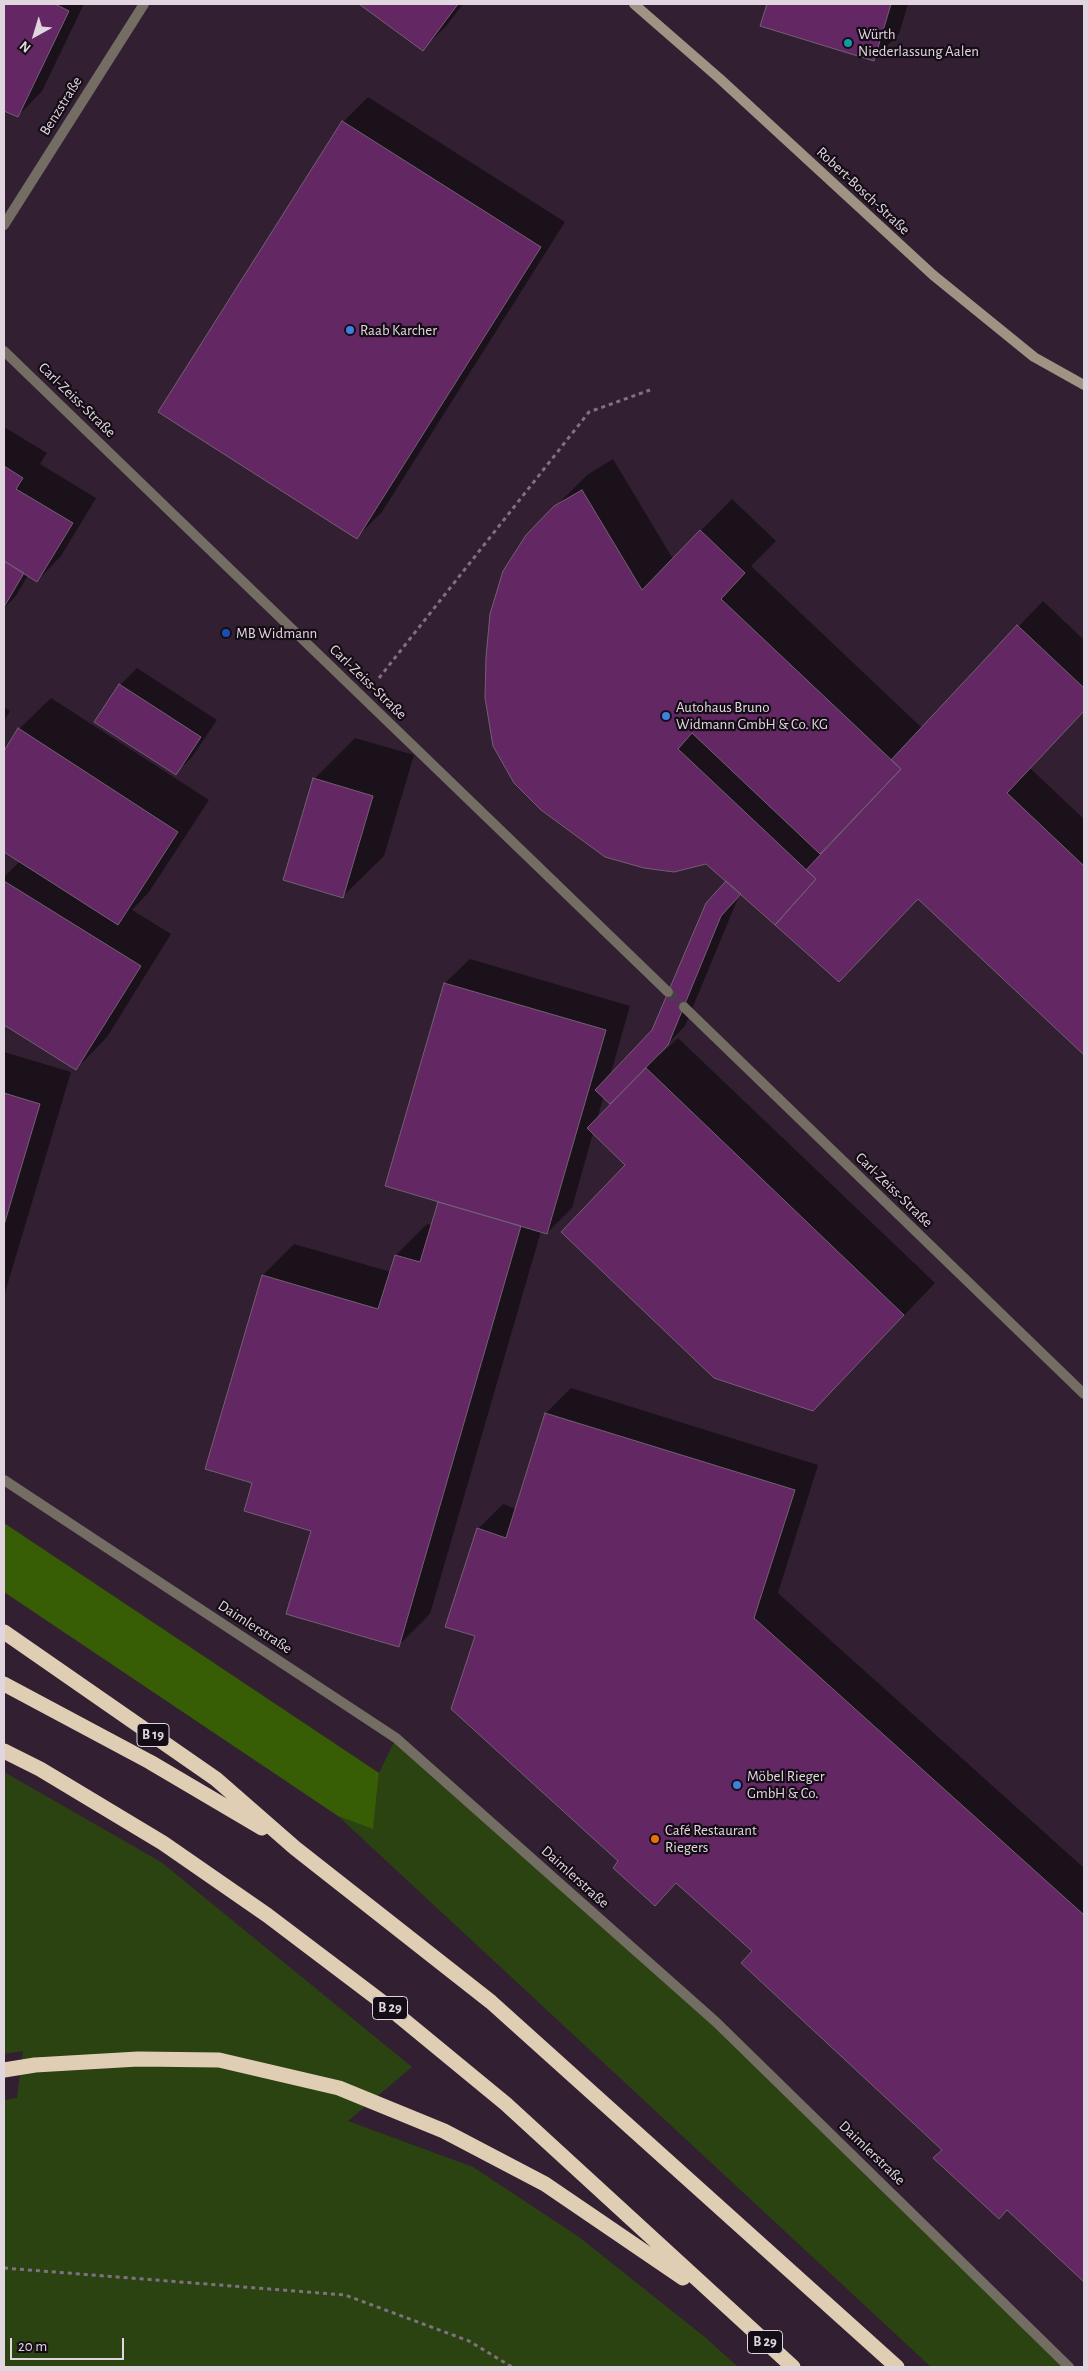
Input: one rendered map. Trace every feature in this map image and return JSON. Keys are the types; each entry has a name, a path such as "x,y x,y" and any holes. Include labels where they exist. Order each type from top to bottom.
{"highway":[{"name":"B 19","path":"4,1632 216,1779 295,1848"},
{"path":"4,1684 150,1762 295,1848 491,2002 897,2367"},
{"name":"B 29","path":"4,1751 40,1769 163,1843 268,1915 382,2002 506,2104 794,2367"},
{"name":"B 29","path":"4,2070 35,2065 138,2059 219,2060 339,2088 444,2132 545,2184 660,2261 737,2316"}],"street":[{"name":"Benzstraße","path":"4,225 144,4"},
{"name":"Robert-Bosch-Straße","path":"634,4 719,78 933,275 1034,357 1084,385"},
{"name":"Carl-Zeiss-Straße","path":"4,351 668,992"},
{"name":"Carl-Zeiss-Straße","path":"684,1007 1084,1394"},
{"name":"Daimlerstraße","path":"4,1480 396,1738 716,2022 1069,2367"}],"path":[{"path":"363,698 589,412 650,390"},
{"path":"4,2268 345,2295 469,2341 512,2367"}],"green space":[{"path":"4,1523 379,1773 373,1829 338,1816 4,1592"},
{"path":"396,1738 716,2022 1069,2367 931,2367 338,1816 373,1828 379,1773"},
{"path":"4,1772 161,1862 412,2067 348,2121 473,2167 579,2237 706,2338 738,2367 4,2367 4,2100 17,2098 23,2051 4,2054"}],"building":[{"path":"4,4 55,4 69,11 18,117 4,111"},
{"path":"359,4 458,4 423,51"},
{"name":"Würth Niederlassung Aalen","path":"767,4 891,4 874,61 760,26"},
{"name":"Raab Karcher","path":"342,121 541,247 357,539 158,412"},
{"path":"4,466 23,478 16,489 73,523 37,582 4,561"},
{"name":"Autohaus Bruno Widmann GmbH & Co. KG","path":"582,490 642,590 700,530 745,573 721,599 901,769 820,854 692,733 678,749 816,879 775,925 706,864 674,872 644,868 605,857 541,810 514,783 493,746 485,698 486,657 490,614 503,571 526,535 554,506"},
{"path":"4,561 24,573 4,607"},
{"path":"1017,625 1084,688 1084,711 1007,793 1084,866 1084,1055 918,899 839,982 775,925 816,879 806,870 901,769 891,760"},
{"path":"119,684 201,737 176,775 94,722"},
{"path":"18,728 178,832 118,925 4,852 4,751"},
{"path":"313,778 373,796 343,898 283,880"},
{"path":"4,881 141,966 76,1070 4,1025"},
{"path":"726,881 741,894 721,916 668,1045 610,1104 595,1090 652,1030 706,903"},
{"path":"444,983 606,1030 547,1234 385,1186"},
{"path":"646,1068 904,1315 813,1411 714,1378 561,1232 625,1165 587,1128"},
{"path":"4,1093 40,1104 4,1225"},
{"path":"438,1202 521,1226 399,1647 286,1614 311,1531 244,1511 252,1483 205,1469 262,1275 378,1309 395,1255 420,1262"},
{"name":"Möbel Rieger GmbH & Co.","path":"545,1413 795,1490 754,1618 1084,1915 1084,2282 1007,2210 999,2219 933,2158 942,2150 741,1963 752,1951 676,1883 655,1906 613,1868 618,1861 451,1709 475,1636 445,1627 477,1528 506,1538"}],"tunnel":[{"path":"668,992 684,1007"}],"place":[{"name":"Würth Niederlassung Aalen","path":"848,43"},
{"name":"Raab Karcher","path":"350,330"},
{"name":"MB Widmann","path":"226,633"},
{"name":"Autohaus Bruno Widmann GmbH & Co. KG","path":"666,716"},
{"name":"Möbel Rieger GmbH & Co.","path":"737,1785"},
{"name":"Café Restaurant Riegers","path":"655,1839"}]}
